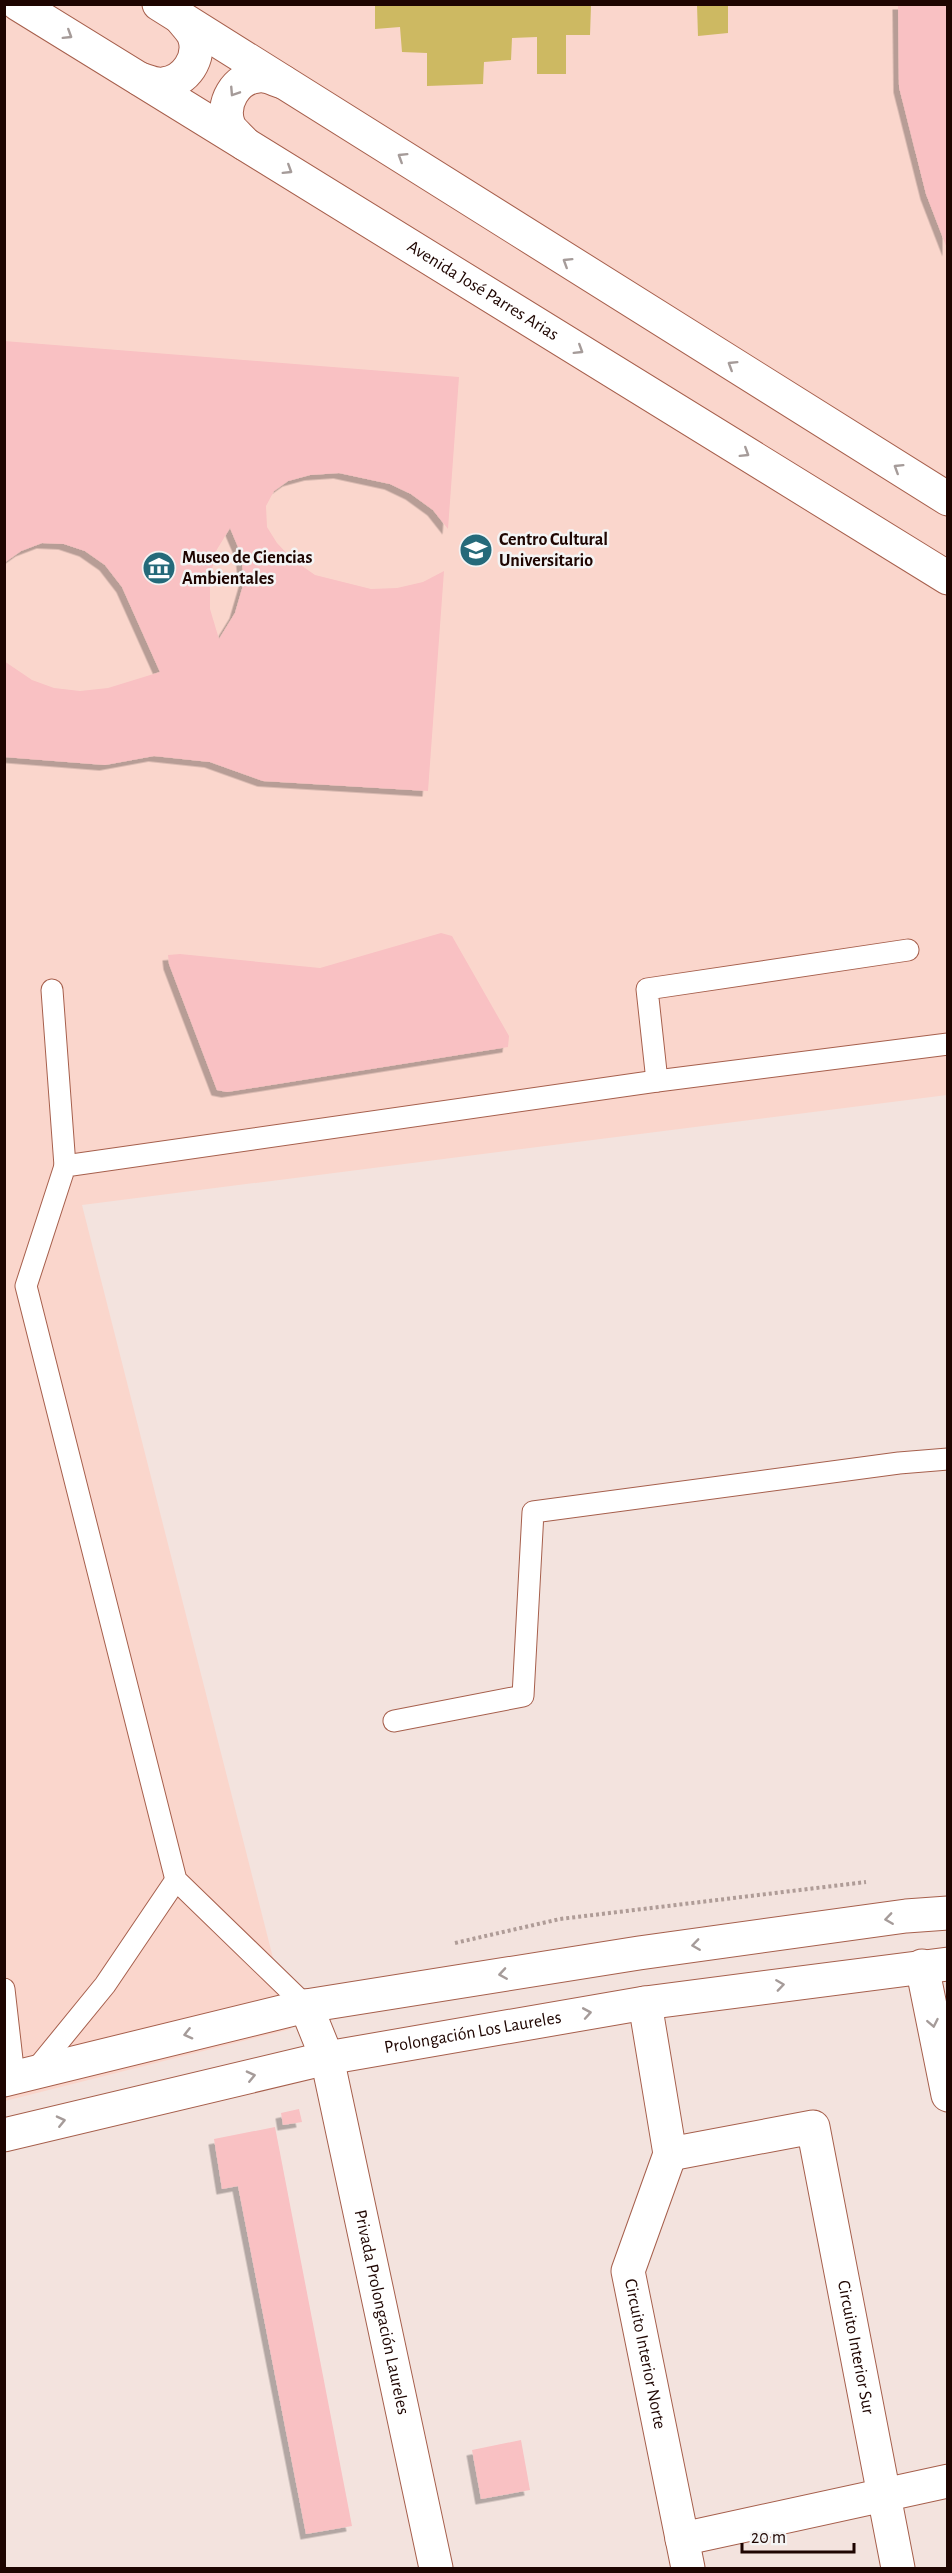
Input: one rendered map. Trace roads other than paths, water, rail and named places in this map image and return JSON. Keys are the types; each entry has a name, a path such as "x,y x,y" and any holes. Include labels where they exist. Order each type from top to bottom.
{"street":[{"name":"Avenida José Parres Arias","path":"18,4 948,578"},
{"path":"138,78 160,85 171,83 190,68 196,47 194,35 170,11"},
{"path":"170,11 948,499"},
{"path":"246,144 230,127 227,104 232,93 250,77 262,75 284,82"},
{"path":"18,2076 306,2006 639,1953 906,1916 948,1913"},
{"path":"935,1965 948,2095"},
{"name":"Prolongación Los Laureles","path":"4,2135 327,2058 645,2003 935,1965"},
{"name":"Circuito Interior Norte","path":"645,2003 670,2154 628,2271 685,2554"},
{"name":"Privada Prolongación Laureles","path":"306,2006 327,2058 436,2568"},
{"name":"Circuito Interior Sur","path":"670,2154 813,2127 898,2568"},
{"path":"685,2554 884,2495 948,2481"}],"lane":[{"path":"657,1081 647,988 908,950"},
{"path":"52,990 65,1166 26,1286 176,1880 306,2006"},
{"path":"65,1166 657,1081 948,1044"},
{"path":"394,1721 523,1696 533,1512 899,1463 948,1459"},
{"path":"18,2076 105,1985 176,1880"},
{"path":"4,1989 18,2076"}],"place":[{"name":"Centro Cultural Universitario","path":"476,550"},
{"name":"Museo de Ciencias Ambientales","path":"159,568"}]}
